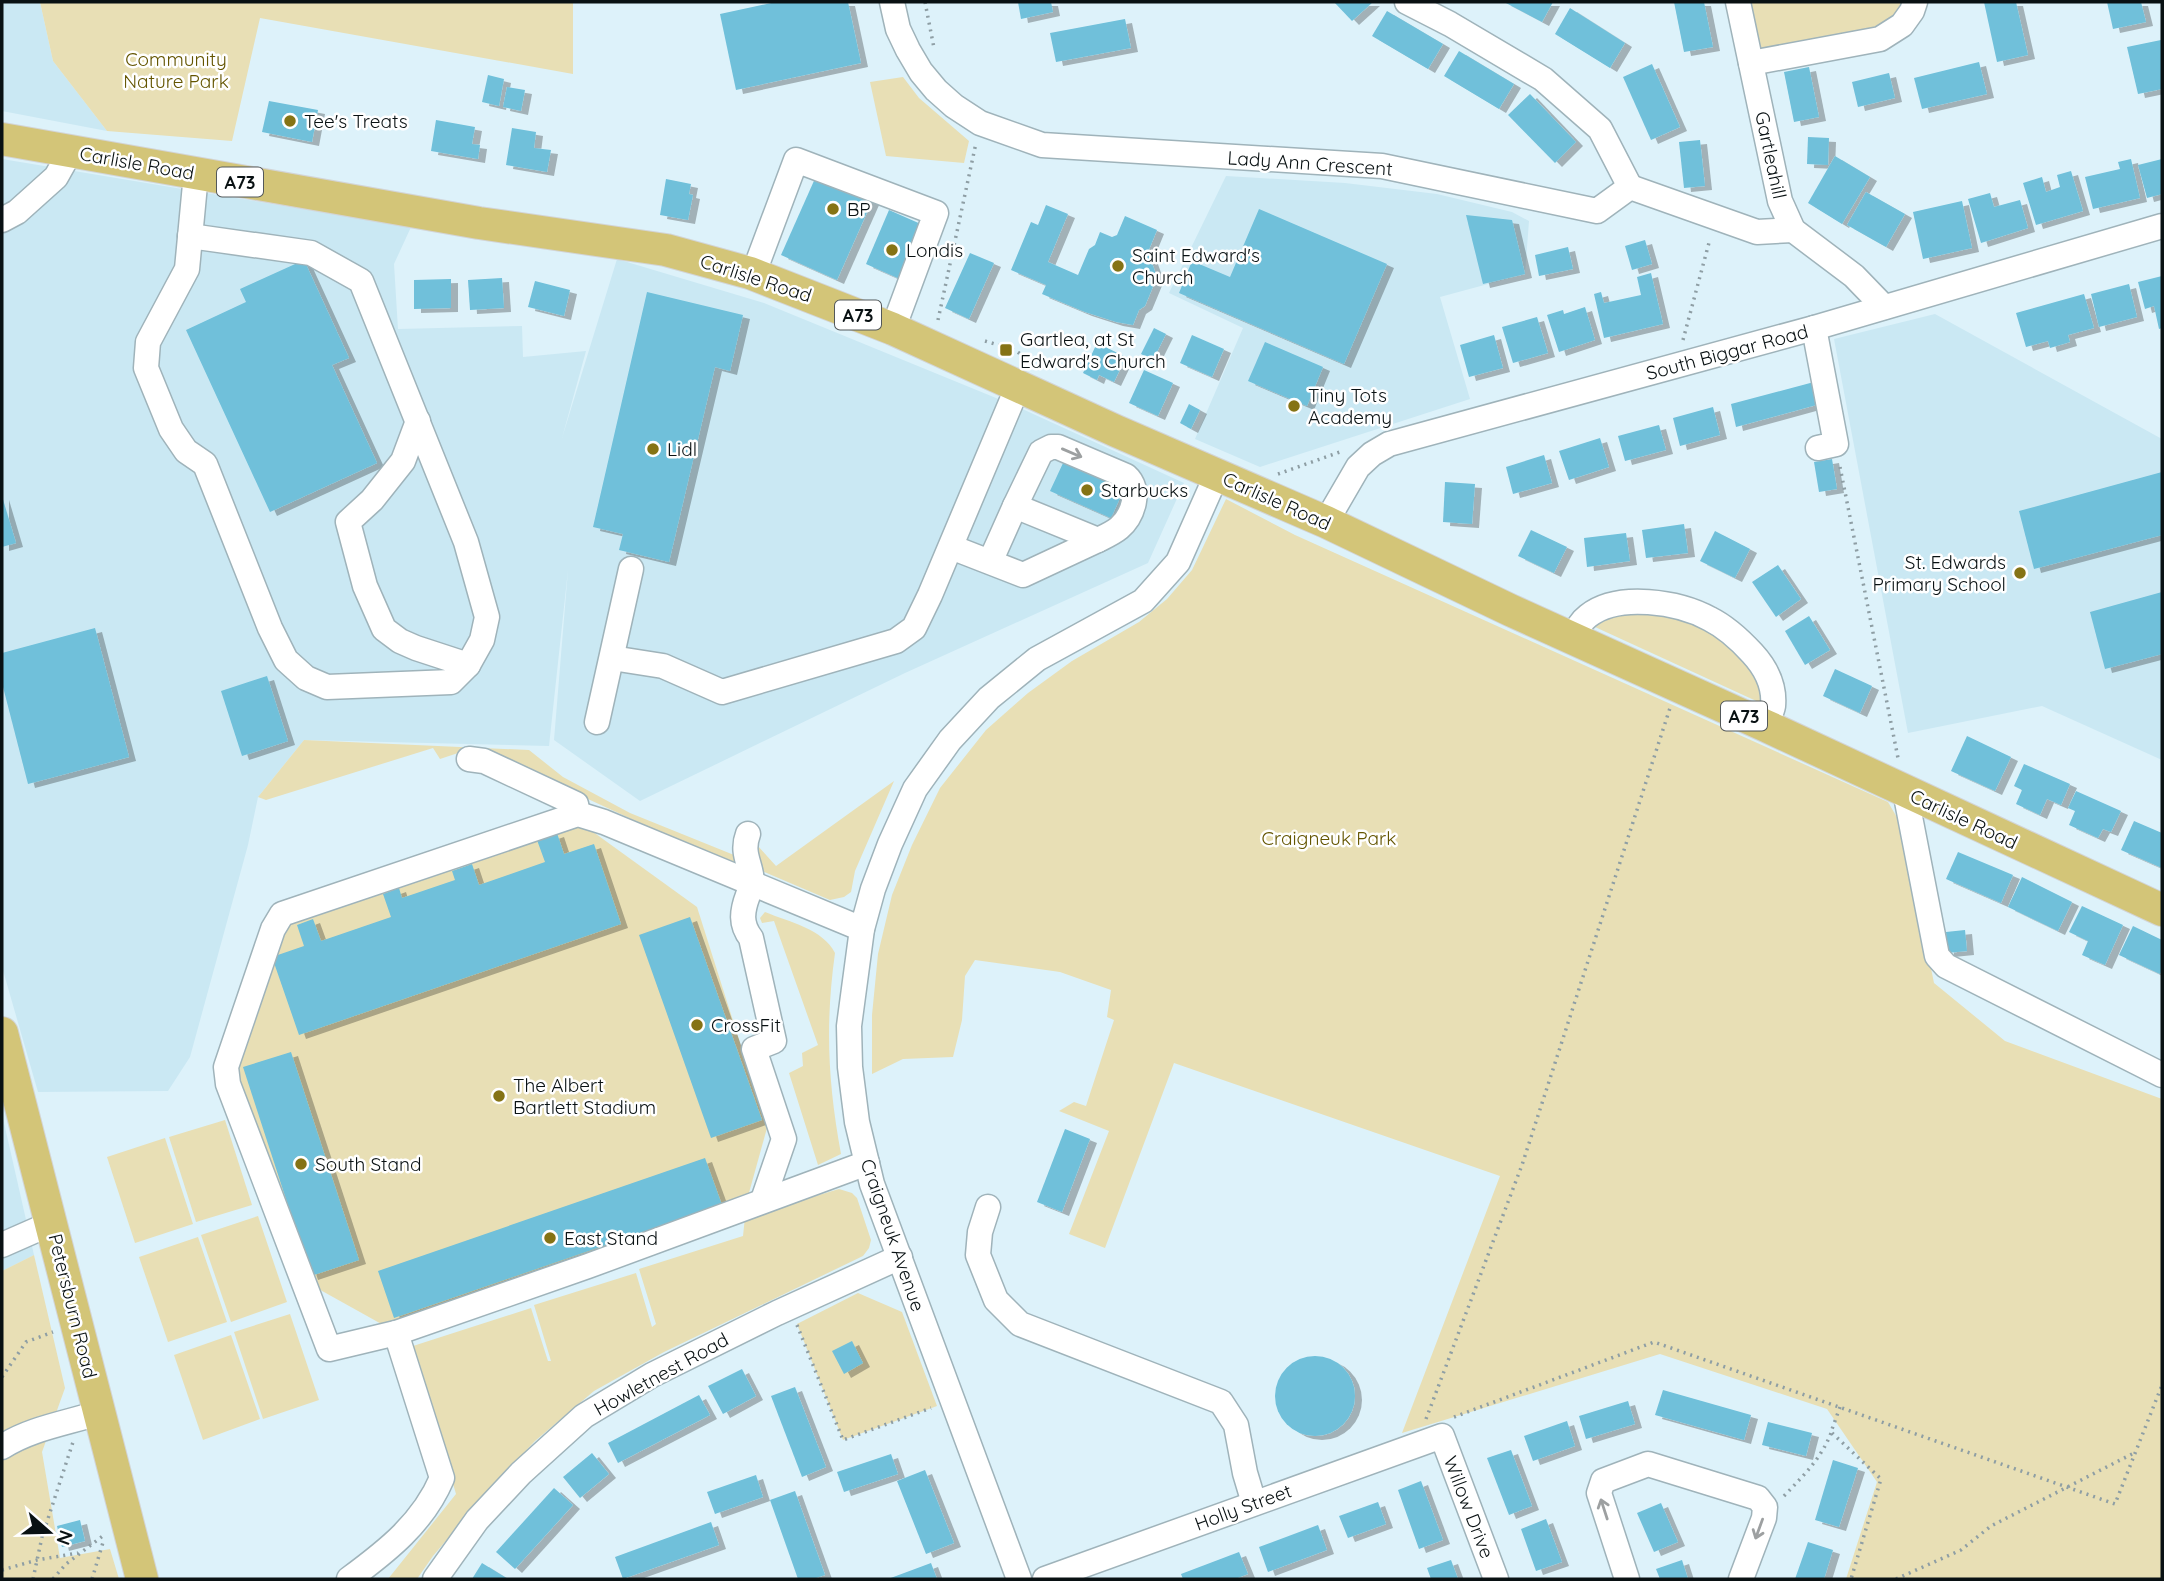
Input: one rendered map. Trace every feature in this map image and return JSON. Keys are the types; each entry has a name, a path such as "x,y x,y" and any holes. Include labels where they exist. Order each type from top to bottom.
{"main road":[{"name":"Carlisle Road","path":"2,139 479,223 666,250 753,275 893,329 1025,375 1217,474 1273,489 1326,522 2162,910"},
{"name":"Petersburn Road","path":"3,1041 78,1324 90,1416 142,1579"}],"street":[{"name":"Lady Ann Crescent","path":"892,2 898,29 908,50 920,72 936,90 980,123 1042,145 1382,166 1597,211 1630,187"},
{"path":"1407,2 1543,79 1600,129 1630,187 1758,232 1793,230"},
{"name":"Gartleahill","path":"1738,2 1780,201 1793,230 1854,276 1884,307"},
{"path":"1751,63 1880,39 1902,24 1915,2"},
{"path":"2,220 17,212 56,177 70,152"},
{"path":"753,275 796,160 936,213 893,329"},
{"path":"190,236 312,253 361,281 466,542 487,617 482,640 468,665 451,682 327,687 306,678 286,660 270,628 205,464 186,452 171,429 146,368 148,342 187,269 190,236 196,174"},
{"name":"South Biggar Road","path":"1326,522 1358,467 1389,444 1814,328 2162,226"},
{"path":"1814,328 1827,446"},
{"path":"612,658 663,666 722,692 896,641 914,628 1025,375"},
{"path":"418,421 403,461 372,500 348,522 365,586 384,629 400,641 416,648 468,665"},
{"path":"951,547 1023,575 1119,528 1128,517 1134,502 1135,490 1132,481 1058,447 1041,452 990,562"},
{"name":"Craigneuk Avenue","path":"1019,1579 872,1184 857,1122 850,1067 849,1026 862,929 890,844 915,789 950,740 989,698 1037,659 1143,601 1178,562 1217,474"},
{"path":"1015,506 1098,540"},
{"path":"597,722 631,569"},
{"path":"1573,638 1588,616 1621,603 1666,604 1698,613 1724,627 1745,646 1763,668 1773,695 1773,707 1766,726"},
{"path":"470,759 484,761 576,804 578,814"},
{"path":"1905,792 1937,956 1946,966 2162,1075"},
{"path":"862,929 604,822 578,814 282,914 273,929 226,1067 228,1084 329,1349 396,1334 867,1163"},
{"path":"748,834 744,845 752,885 743,909 744,930 751,938 774,1041 754,1049 784,1139 763,1200"},
{"path":"989,1207 980,1232 978,1255 996,1300 1020,1324 1221,1402 1236,1425 1254,1503"},
{"path":"2,1245 52,1223"},
{"name":"Howletnest Road","path":"435,1579 477,1520 521,1473 584,1416 652,1375 790,1307 900,1257"},
{"path":"349,1579 404,1536 435,1497 442,1478 396,1334"},
{"path":"2,1447 30,1433 90,1416"},
{"name":"Holly Street","path":"1045,1579 1442,1436"},
{"name":"Willow Drive","path":"1442,1436 1496,1579"},
{"path":"1621,1578 1599,1493 1604,1480 1648,1464 1758,1498 1765,1507 1764,1518 1741,1579"}],"path":[{"path":"937,326 980,123"},
{"path":"1675,366 1718,218"},
{"path":"976,338 1015,350 1025,375"},
{"path":"1827,446 1905,792"},
{"path":"1273,489 1341,451"},
{"path":"1417,1445 1522,1165 1677,686"},
{"path":"790,1307 843,1440 952,1400"},
{"path":"2,1377 26,1342 78,1324"},
{"path":"1442,1436 1448,1419 1654,1342 2115,1504 2162,1385"},
{"path":"1765,1507 1776,1504 1825,1451 1840,1407"},
{"path":"33,1579 42,1536 90,1416"},
{"path":"1831,1432 1881,1479 1851,1579"},
{"path":"1896,1579 1961,1550 1991,1526 2136,1452"},
{"path":"53,1579 66,1564 106,1533 92,1579"},
{"path":"2,1570 81,1552"}],"shaded area":[{"path":"2,2 40,2 53,61 107,131 2,111"},
{"path":"2,159 411,227 394,264 398,329 522,326 523,357 586,351 562,438 617,259 764,303 1018,407 1184,483 1148,563 905,673 640,801 554,740 568,570 549,746 304,740 258,797 248,845 190,1057 168,1091 38,1092 2,967"},
{"path":"1226,176 1345,183 1437,194 1512,212 1529,221 1525,274 1440,297 1470,399 1260,467 1195,439 1243,328 1169,293"},
{"name":"St. Edwards Primary School","path":"1935,314 2162,439 2162,760 2042,706 1908,733 1834,339"},
{"path":"2,1114 34,1255 2,1271"}],"green space":[{"name":"Community Nature Park","path":"40,2 573,2 573,74 260,18 232,141 107,131 53,61"},
{"path":"1749,2 1909,2 1877,35 1761,53"},
{"path":"903,77 919,98 969,141 964,163 886,156 870,82"},
{"name":"Craigneuk Park","path":"1226,499 1295,535 1888,802 1902,826 1934,983 2005,1041 2162,1099 2162,1579 1846,1579 1877,1482 1827,1409 1660,1354 1402,1433 1500,1176 1174,1063 1105,1248 1069,1234 1109,1131 1059,1111 1074,1102 1086,1106 1114,1020 1107,1017 1111,990 1060,972 975,960 965,976 962,1020 953,1057 903,1059 872,1074 872,1015 878,954 892,895 912,845 940,788 986,730 1028,693 1072,661 1139,622 1167,599 1192,570"},
{"path":"1645,610 1710,629 1754,670 1765,705 1595,627 1602,618"},
{"path":"304,740 529,750 563,777 630,813 734,855 737,861 731,864 703,852 525,770 461,752 440,759 433,748 266,800 258,797"},
{"path":"894,781 855,871 851,892 844,897 830,900 757,869 758,846 776,866"},
{"name":"The Albert Bartlett Stadium","path":"578,821 697,907 767,1128 747,1200 385,1326 306,1282 231,1070 282,920"},
{"path":"765,912 814,932 830,945 835,953 829,1054 841,1154 818,1165 789,1073 803,1066 802,1053 818,1045 774,921 762,923 760,918"},
{"path":"225,1120 252,1205 196,1222 169,1137"},
{"path":"165,1138 193,1224 135,1243 107,1157"},
{"path":"839,1189 852,1193 857,1198 871,1240 863,1256 664,1352 594,1391 535,1441 488,1491 417,1579 388,1579 456,1494 413,1346 531,1308 548,1361 551,1361 534,1305 636,1273 652,1327 656,1324 639,1269 743,1236 745,1217"},
{"path":"258,1216 287,1302 231,1322 201,1235"},
{"path":"198,1237 227,1322 168,1342 139,1257"},
{"path":"34,1255 65,1388 42,1452 60,1558 110,1549 119,1579 2,1579 2,1271"},
{"path":"858,1293 902,1312 937,1406 843,1440 797,1324"},
{"path":"290,1314 319,1400 263,1419 234,1332"},
{"path":"231,1335 260,1419 203,1440 174,1355"}],"building":[{"path":"776,2 848,2 861,63 736,90 720,14"},
{"path":"1018,2 1051,2 1053,12 1021,19"},
{"path":"1334,2 1373,2 1352,21"},
{"path":"1504,2 1553,2 1542,22"},
{"path":"1674,2 1704,2 1713,47 1684,52"},
{"path":"1984,2 2016,2 2028,55 1997,62"},
{"path":"2107,2 2141,2 2146,22 2113,29"},
{"path":"1570,8 1625,43 1610,68 1555,34"},
{"path":"1387,11 1443,44 1428,69 1372,36"},
{"path":"1125,19 1131,48 1056,62 1050,33"},
{"path":"2161,40 2162,89 2138,94 2127,47"},
{"path":"1459,51 1514,84 1499,109 1444,76"},
{"path":"1979,62 1987,94 1922,109 1914,78"},
{"path":"1652,64 1680,127 1651,140 1623,77"},
{"path":"1809,67 1819,117 1794,122 1784,72"},
{"path":"1889,73 1895,98 1858,107 1852,82"},
{"path":"488,75 504,79 499,106 482,102"},
{"path":"507,87 525,90 521,111 503,107"},
{"path":"1530,94 1576,142 1555,163 1508,115"},
{"name":"Tee's Treats","path":"269,101 318,110 312,142 262,132"},
{"path":"436,120 475,127 472,144 480,145 478,159 431,151"},
{"path":"512,128 536,132 534,148 551,150 547,172 506,165"},
{"path":"1808,137 1829,138 1828,165 1807,164"},
{"path":"1700,140 1705,186 1684,188 1679,142"},
{"path":"1835,156 1870,177 1842,224 1808,203"},
{"path":"2131,159 2140,198 2093,209 2085,177 2120,169 2118,162"},
{"path":"2162,159 2162,194 2147,198 2138,165"},
{"path":"2071,171 2083,211 2036,225 2023,183 2042,177 2046,192 2060,187 2057,175"},
{"path":"817,174 873,199 837,280 781,255"},
{"path":"666,179 691,184 689,194 693,195 688,220 660,215"},
{"path":"1866,192 1905,214 1886,247 1847,225"},
{"path":"1990,193 1994,207 2020,200 2028,228 1981,243 1968,199"},
{"path":"1962,201 1972,248 1923,259 1913,212"},
{"name":"Saint Edward's Church","path":"1046,205 1068,214 1048,262 1078,275 1100,232 1112,237 1117,235 1125,216 1157,230 1148,252 1157,277 1145,306 1139,310 1133,325 1085,312 1042,294 1046,285 1011,270 1031,222 1038,225"},
{"path":"1259,209 1387,264 1344,364 1179,293 1192,261 1230,277"},
{"name":"Londis","path":"889,210 923,225 900,279 866,264"},
{"path":"1466,215 1512,220 1525,274 1483,284"},
{"path":"1645,240 1652,264 1632,270 1625,246"},
{"path":"1568,247 1573,269 1539,276 1535,255"},
{"path":"970,253 994,263 969,319 945,308"},
{"path":"304,260 349,358 332,365 377,463 270,512 186,330 246,302 240,289"},
{"path":"1651,273 1663,324 1604,338 1594,294 1601,292 1604,303 1641,295 1637,277"},
{"path":"2162,276 2162,328 2159,329 2154,306 2145,309 2138,282"},
{"path":"502,278 504,308 470,310 468,280"},
{"path":"451,279 451,308 414,309 414,280"},
{"path":"535,281 570,290 564,316 528,307"},
{"path":"2129,284 2137,317 2099,327 2091,294"},
{"name":"Lidl","path":"647,292 743,315 730,371 715,367 669,562 619,550 623,534 593,527"},
{"path":"2084,294 2094,328 2068,335 2070,342 2050,348 2048,341 2026,347 2016,313"},
{"path":"1585,307 1595,340 1559,352 1547,315 1563,310 1564,314"},
{"path":"1537,317 1548,353 1513,363 1502,327"},
{"path":"1154,328 1166,334 1153,360 1141,354"},
{"path":"1192,335 1224,349 1212,377 1180,363"},
{"path":"1494,335 1503,368 1469,377 1460,345"},
{"path":"1265,342 1323,367 1307,406 1248,381"},
{"path":"1097,343 1126,357 1114,382 1099,375 1097,380 1083,373"},
{"path":"1144,370 1173,383 1158,416 1129,403"},
{"path":"1814,382 1820,404 1736,427 1731,404"},
{"path":"1189,404 1200,410 1191,429 1180,423"},
{"path":"1713,407 1720,435 1680,446 1673,418"},
{"path":"1659,425 1666,450 1625,461 1618,436"},
{"path":"1600,438 1609,467 1569,480 1559,451"},
{"path":"1544,455 1552,483 1513,494 1506,467"},
{"path":"1832,459 1837,489 1819,492 1814,462"},
{"name":"Starbucks","path":"1064,461 1124,489 1111,518 1050,491"},
{"path":"2162,472 2162,535 2034,569 2019,511"},
{"path":"1445,482 1475,484 1472,524 1443,522"},
{"path":"2,496 16,543 2,547"},
{"path":"1684,524 1688,553 1646,558 1642,530"},
{"path":"1531,530 1567,547 1554,573 1518,556"},
{"path":"1715,531 1750,549 1735,578 1700,561"},
{"path":"1626,533 1630,561 1587,567 1584,538"},
{"path":"1778,565 1801,599 1776,617 1752,582"},
{"path":"2162,592 2162,654 2105,669 2090,612"},
{"path":"1809,616 1830,650 1805,665 1785,631"},
{"path":"95,628 129,757 28,784 2,683 2,653"},
{"path":"1835,669 1872,686 1860,713 1823,696"},
{"path":"267,676 288,741 242,756 221,691"},
{"path":"1967,736 2011,757 1995,791 1951,771"},
{"path":"2024,764 2070,784 2061,805 2047,799 2040,815 2016,804 2022,790 2014,786"},
{"path":"2076,791 2121,811 2111,832 2103,829 2098,838 2069,825 2075,811 2068,808"},
{"path":"2134,821 2162,833 2162,868 2121,850"},
{"path":"557,833 564,854 594,844 621,924 299,1035 272,957 304,946 297,925 313,919 321,941 391,917 383,894 399,888 402,898 455,880 452,871 472,864 479,885 545,862 537,840"},
{"path":"1958,852 2013,875 2001,903 1946,879"},
{"path":"2022,877 2072,902 2058,931 2008,907"},
{"path":"2082,906 2123,925 2105,965 2082,955 2088,941 2069,932"},
{"path":"690,917 762,1120 711,1138 639,935"},
{"path":"2133,926 2162,940 2160,974 2119,955"},
{"path":"1965,930 1967,951 1947,953 1946,932"},
{"name":"South Stand","path":"291,1052 359,1260 311,1276 243,1067"},
{"path":"1065,1129 1090,1139 1062,1212 1037,1202"},
{"name":"East Stand","path":"705,1158 722,1205 394,1318 378,1271"},
{"path":"852,1341 863,1363 844,1374 832,1351"},
{"path":"1315,1356 1330,1359 1343,1368 1352,1381 1355,1396 1352,1411 1343,1424 1330,1433 1315,1436 1300,1433 1287,1424 1278,1411 1275,1396 1278,1381 1287,1368 1300,1359"},
{"path":"742,1369 756,1396 723,1414 708,1386"},
{"path":"795,1387 826,1467 802,1477 771,1396"},
{"path":"1663,1390 1751,1415 1744,1440 1655,1415"},
{"path":"699,1395 710,1415 618,1463 608,1443"},
{"path":"1628,1401 1635,1424 1586,1439 1579,1416"},
{"path":"1567,1421 1575,1446 1533,1461 1524,1436"},
{"path":"1768,1422 1812,1433 1806,1456 1762,1445"},
{"path":"1511,1450 1532,1506 1509,1515 1487,1458"},
{"path":"592,1453 609,1474 580,1498 563,1477"},
{"path":"891,1454 898,1474 844,1492 837,1472"},
{"path":"1833,1460 1858,1468 1839,1527 1815,1520"},
{"path":"925,1470 954,1543 926,1554 897,1481"},
{"path":"756,1475 763,1497 715,1514 707,1492"},
{"path":"1421,1481 1443,1540 1419,1549 1398,1490"},
{"path":"554,1488 573,1505 515,1569 496,1552"},
{"path":"795,1491 825,1575 813,1579 798,1579 770,1500"},
{"path":"1378,1502 1386,1524 1348,1538 1339,1516"},
{"path":"1661,1503 1678,1542 1654,1552 1637,1513"},
{"path":"1546,1519 1562,1562 1536,1571 1521,1529"},
{"path":"80,1520 85,1541 62,1547 57,1526"},
{"path":"711,1522 719,1545 623,1579 615,1557"},
{"path":"1318,1525 1327,1550 1268,1572 1259,1547"},
{"path":"1808,1542 1833,1550 1824,1579 1795,1579"},
{"path":"1239,1552 1248,1574 1235,1579 1183,1579 1181,1574"},
{"path":"1451,1560 1458,1579 1431,1579 1427,1568"},
{"path":"1682,1560 1688,1579 1660,1579 1656,1569"},
{"path":"482,1563 508,1579 472,1579"},
{"path":"931,1563 937,1579 888,1579"}],"place":[{"name":"Tee's Treats","path":"290,121"},
{"name":"BP","path":"833,209"},
{"name":"Londis","path":"892,250"},
{"name":"Saint Edward's Church","path":"1118,266"},
{"name":"Gartlea, at St Edward's Church","path":"1006,350"},
{"name":"Tiny Tots Academy","path":"1294,406"},
{"name":"Lidl","path":"653,449"},
{"name":"Starbucks","path":"1087,490"},
{"name":"St. Edwards Primary School","path":"2020,573"},
{"name":"CrossFit","path":"697,1025"},
{"name":"The Albert Bartlett Stadium","path":"499,1096"},
{"name":"South Stand","path":"301,1164"},
{"name":"East Stand","path":"550,1238"}]}
